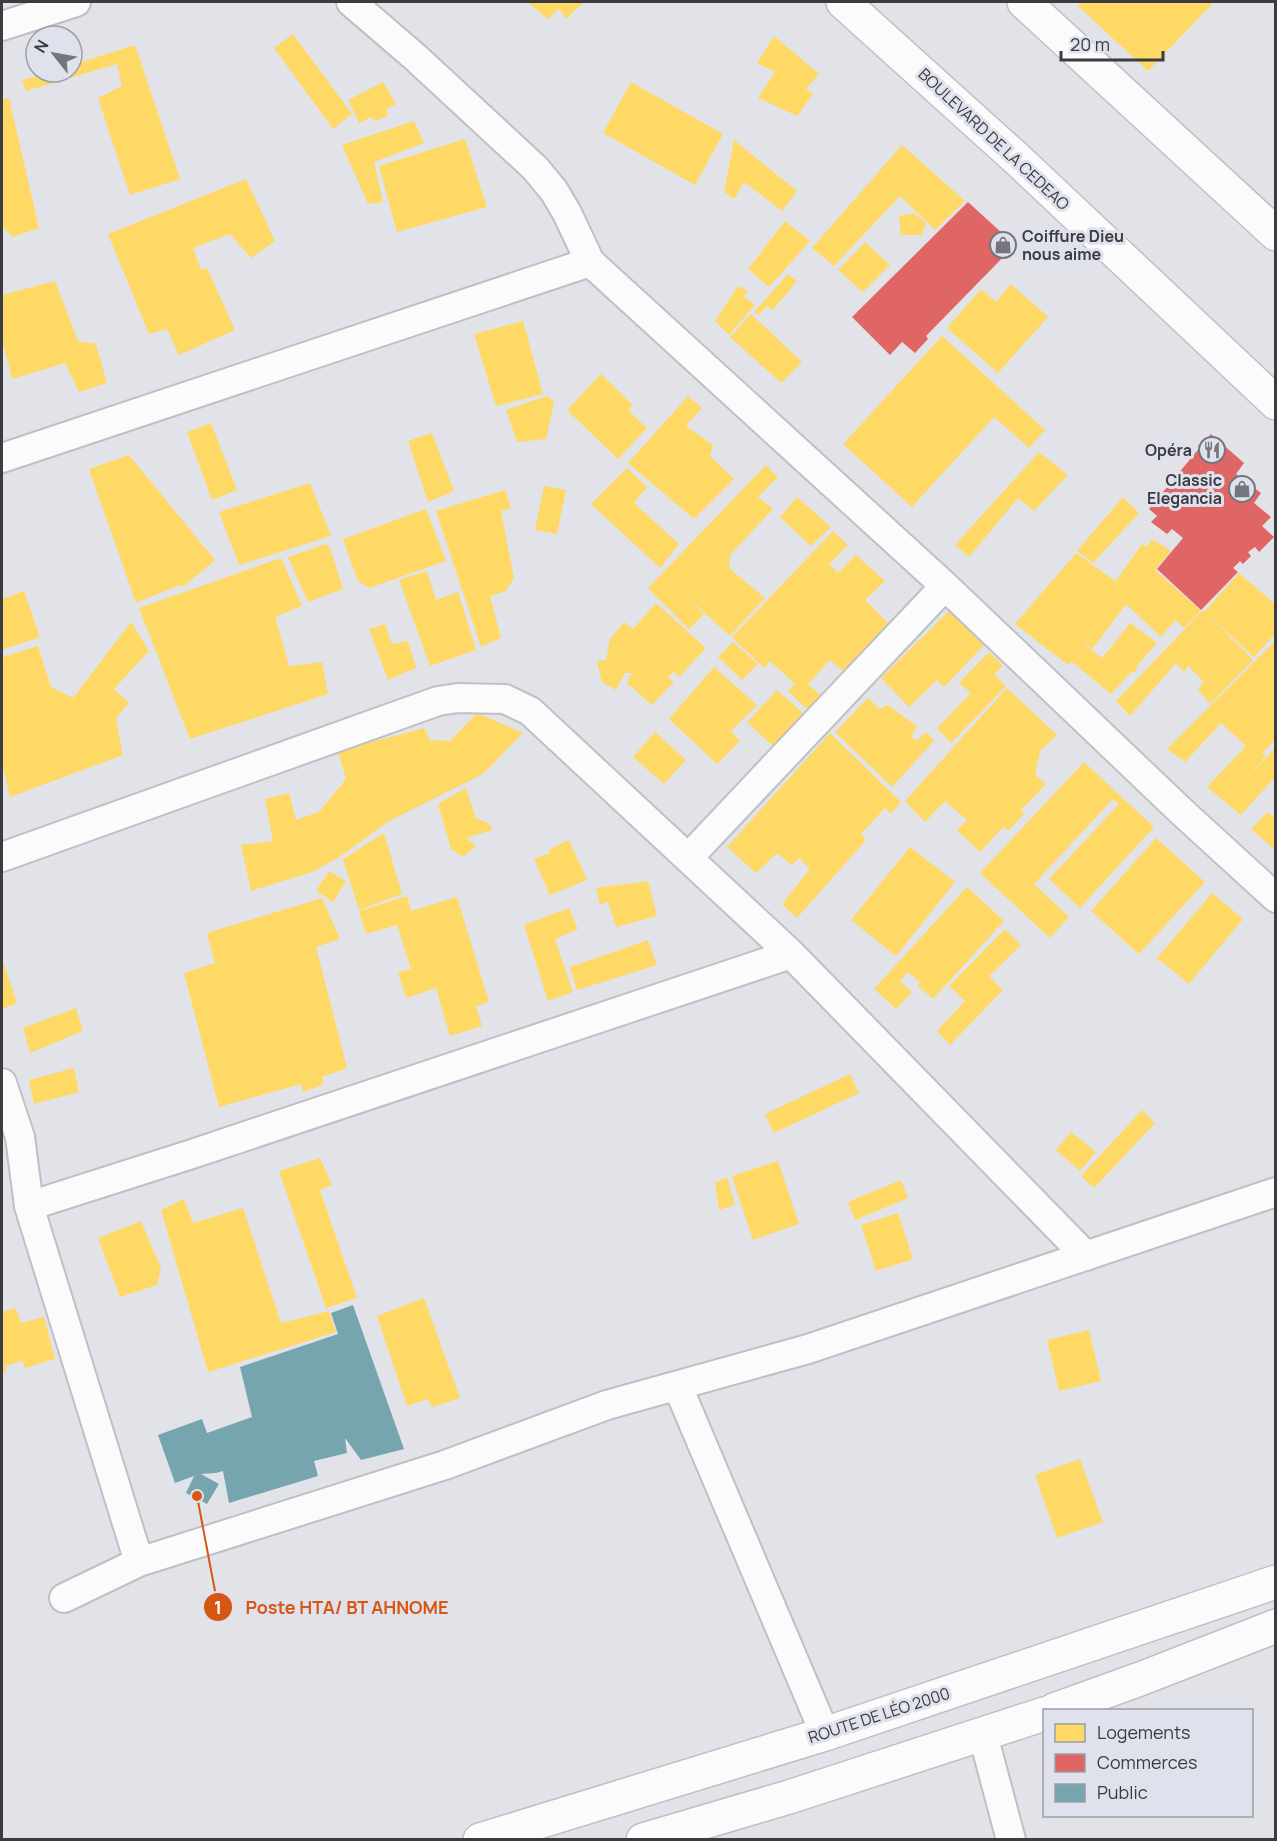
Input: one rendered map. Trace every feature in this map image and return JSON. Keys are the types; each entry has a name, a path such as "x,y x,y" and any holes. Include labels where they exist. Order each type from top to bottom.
{"street":[{"path":"2,26 76,2"},
{"path":"351,2 415,57 535,168 554,191 567,213 590,262 945,586 1275,898"},
{"name":"BOULEVARD DE LA CEDEAO","path":"843,2 1017,159 1275,403"},
{"path":"1024,2 1271,221"},
{"path":"2,458 590,262"},
{"path":"689,857 945,586"},
{"path":"2,857 438,700 484,697 505,699 530,711 791,954 1086,1256"},
{"path":"29,1206 192,1154 791,954"},
{"path":"2,1083 11,1140 29,1206 139,1562"},
{"path":"64,1598 139,1562 445,1465 607,1405 808,1349 1275,1192"},
{"path":"678,1387 825,1734"},
{"name":"ROUTE DE LÉO 2000","path":"480,1839 825,1734 1275,1582"},
{"path":"1057,1709 1140,1680 1275,1626"},
{"path":"643,1839 789,1797 1043,1714"},
{"path":"983,1735 1011,1839"}],"building: Logements":[{"path":"527,2 584,2 566,19 559,9 548,19"},
{"path":"1082,2 1214,2 1148,71 1078,6"},
{"path":"293,34 352,114 333,129 274,48"},
{"path":"774,36 819,74 806,89 813,94 797,116 758,98 775,72 757,63"},
{"path":"135,45 180,179 130,195 98,98 122,86 117,64 84,74 84,61"},
{"path":"24,79 24,84 50,84 26,91 22,80"},
{"path":"383,82 396,104 386,110 388,116 375,121 371,117 359,123 348,100"},
{"path":"631,82 723,134 695,185 603,133"},
{"path":"9,98 39,228 12,237 4,228 2,229 2,100"},
{"path":"414,121 424,143 374,162 383,202 368,204 342,145"},
{"path":"465,139 487,207 397,232 379,166"},
{"path":"734,140 797,191 782,211 744,182 734,199 724,192"},
{"path":"902,145 965,201 935,230 900,196 834,266 812,248"},
{"path":"246,179 275,241 251,258 230,234 193,248 201,270 207,268 235,330 179,355 167,329 149,334 108,234"},
{"path":"914,213 926,223 922,235 901,235 899,216"},
{"path":"785,221 810,241 769,287 748,269"},
{"path":"865,242 890,265 863,292 838,270"},
{"path":"788,274 797,281 773,310 767,306 759,315 754,312"},
{"path":"55,281 78,341 96,344 107,383 79,392 65,363 12,379 2,339 2,295"},
{"path":"1011,284 1048,317 998,373 947,328 981,289 996,302"},
{"path":"738,286 747,291 744,297 755,305 729,335 715,321"},
{"path":"751,314 802,362 781,383 730,337"},
{"path":"523,321 543,394 496,406 474,334"},
{"path":"942,336 1045,430 1029,448 994,417 912,507 843,444"},
{"path":"601,374 633,405 628,410 647,428 618,459 567,410"},
{"path":"547,396 554,402 546,439 517,442 506,410"},
{"path":"688,396 702,408 686,426 713,445 710,456 734,479 694,519 628,463"},
{"path":"211,423 237,490 212,500 187,432"},
{"path":"432,433 454,491 428,502 408,441"},
{"path":"1039,452 1068,475 1034,511 1018,498 969,557 955,545"},
{"path":"129,455 215,560 183,587 179,585 136,603 89,469"},
{"path":"766,465 778,477 758,497 773,509 730,555 729,568 765,598 730,636 682,592 704,614 689,629 648,588"},
{"path":"627,468 647,487 634,503 679,544 660,568 591,504"},
{"path":"310,483 331,536 239,565 219,512"},
{"path":"544,486 566,490 557,534 535,530"},
{"path":"505,490 511,508 501,511 514,578 506,591 490,596 501,638 481,647 436,511"},
{"path":"797,497 831,527 811,546 780,517"},
{"path":"1123,497 1139,513 1093,563 1077,551"},
{"path":"426,509 446,561 369,588 358,581 343,539"},
{"path":"833,531 848,545 829,564 838,573 856,555 885,581 865,600 888,623 845,673 830,660 808,684 822,696 809,711 788,691 795,684 770,661 764,668 732,637"},
{"path":"1152,539 1171,551 1155,570 1201,611 1184,628 1175,620 1161,637 1126,604 1092,649 1084,644 1102,658 1130,623 1157,643 1136,667 1138,668 1134,673 1132,671 1111,694 1071,661 1068,665 1015,624 1076,553 1121,585 1116,581 1142,544 1147,547"},
{"path":"326,544 330,548 343,589 308,602 288,557"},
{"path":"281,558 302,606 275,617 289,666 322,662 328,694 190,739 139,608"},
{"path":"427,571 436,600 458,592 476,650 430,666 399,580"},
{"path":"1239,573 1276,605 1276,633 1254,657 1208,615 1253,660 1210,704 1198,689 1204,682 1188,666 1184,672 1176,663 1130,716 1116,701"},
{"path":"24,591 40,637 2,650 2,599"},
{"path":"656,603 706,648 679,677 674,672 667,677 674,682 652,705 627,683 632,673 625,673 616,690 602,682 597,661 606,660 610,639 624,622 633,629"},
{"path":"950,610 985,644 944,687 937,680 909,707 881,678"},
{"path":"131,622 149,651 114,689 129,703 116,718 123,755 10,797 2,762 2,657 38,646 51,687 73,698"},
{"path":"385,624 392,644 408,641 416,668 388,680 369,629"},
{"path":"1276,640 1276,739 1262,753 1266,756 1244,781 1276,747 1276,776 1241,815 1207,787 1246,746 1221,723 1185,762 1167,749"},
{"path":"733,642 758,664 742,680 718,657"},
{"path":"989,652 1003,666 994,674 1006,686 951,743 937,728 971,693 959,683"},
{"path":"714,667 757,705 731,731 740,741 717,764 669,719"},
{"path":"1007,688 1057,735 1040,751 1035,775 1046,784 1021,810 1024,814 1008,831 1003,827 980,852 957,830 967,820 945,801 925,822 905,801"},
{"path":"777,690 804,714 775,748 747,722"},
{"path":"868,698 880,709 887,705 917,726 911,737 917,740 927,732 934,741 892,787 835,732"},
{"path":"477,713 523,733 483,774 389,821 341,856 312,872 251,891 241,845 273,841 265,799 289,793 296,820 319,812 346,779 338,751 424,728 430,740 450,741"},
{"path":"655,732 686,760 664,784 633,757"},
{"path":"830,733 901,802 891,814 885,808 861,834 866,840 797,918 782,904 810,869 799,858 792,865 777,853 756,873 727,847"},
{"path":"1084,762 1154,827 1080,908 1049,879 1119,804 1113,799 1034,884 1069,917 1050,938 980,873"},
{"path":"466,788 476,818 490,824 492,830 466,838 476,846 463,857 451,849 438,804"},
{"path":"1267,812 1276,819 1276,851 1251,829"},
{"path":"384,833 402,894 359,910 343,859"},
{"path":"1156,838 1205,882 1139,954 1091,911"},
{"path":"569,840 587,880 550,895 534,859 550,853 548,850"},
{"path":"910,847 955,882 896,956 851,920"},
{"path":"329,871 346,881 333,902 316,891"},
{"path":"648,881 657,916 616,927 608,902 600,905 596,888"},
{"path":"967,887 1004,921 933,999 917,985 920,982 908,972 900,981 912,992 896,1009 874,989"},
{"path":"1212,893 1243,919 1189,984 1157,958"},
{"path":"407,896 411,911 457,897 489,1002 476,1006 482,1026 450,1036 436,988 406,998 398,972 411,969 397,925 366,934 359,911"},
{"path":"322,898 340,939 316,947 347,1068 322,1077 324,1084 303,1092 301,1084 219,1107 184,973 215,963 207,933"},
{"path":"569,908 578,929 555,939 573,992 548,1001 524,925"},
{"path":"1005,929 1021,945 989,976 1003,990 950,1045 937,1031 965,1001 949,986"},
{"path":"648,940 657,965 577,990 570,967"},
{"path":"2,958 17,1003 2,1009"},
{"path":"76,1008 83,1031 30,1053 23,1028"},
{"path":"74,1068 79,1092 34,1104 29,1080"},
{"path":"850,1074 859,1093 774,1133 765,1114"},
{"path":"1142,1110 1155,1123 1094,1188 1081,1176"},
{"path":"1071,1132 1096,1152 1080,1171 1056,1150"},
{"path":"320,1158 332,1185 320,1190 357,1298 326,1308 279,1171"},
{"path":"778,1161 799,1224 753,1240 732,1176"},
{"path":"727,1177 735,1205 719,1210 715,1183"},
{"path":"901,1180 908,1198 855,1220 848,1202"},
{"path":"184,1199 193,1223 243,1208 281,1323 329,1311 336,1332 208,1372 161,1210"},
{"path":"898,1213 913,1259 876,1271 861,1225"},
{"path":"141,1221 161,1268 157,1285 120,1297 98,1238"},
{"path":"424,1298 460,1398 432,1407 428,1399 407,1406 377,1316"},
{"path":"16,1308 21,1323 44,1317 55,1359 25,1368 22,1361 5,1366 7,1371 2,1373 2,1312"},
{"path":"1089,1330 1101,1381 1059,1391 1047,1340"},
{"path":"1080,1459 1103,1522 1057,1538 1035,1475"}],"building: Commerces":[{"path":"968,202 1015,245 926,336 928,339 915,353 902,342 890,355 852,317"},
{"path":"1211,434 1244,463 1236,474 1261,493 1254,503 1271,517 1262,526 1274,537 1259,552 1255,547 1248,552 1251,556 1243,564 1240,561 1233,568 1238,572 1201,610 1157,569 1183,538 1172,529 1167,534 1151,522 1157,516 1149,509"}],"building: Public":[{"path":"353,1305 404,1449 361,1460 345,1438 347,1453 314,1461 318,1476 229,1503 223,1471 201,1474 219,1484 207,1504 186,1493 194,1476 175,1483 158,1435 202,1419 207,1433 252,1417 240,1367 338,1334 331,1313"}],"place":[{"name":"Coiffure Dieu nous aime","path":"1003,245"},
{"name":"Opéra","path":"1212,450"},
{"name":"Classic Elegancia","path":"1242,489"},
{"name":"Poste HTA/ BT AHNOME","path":"197,1496"}]}
